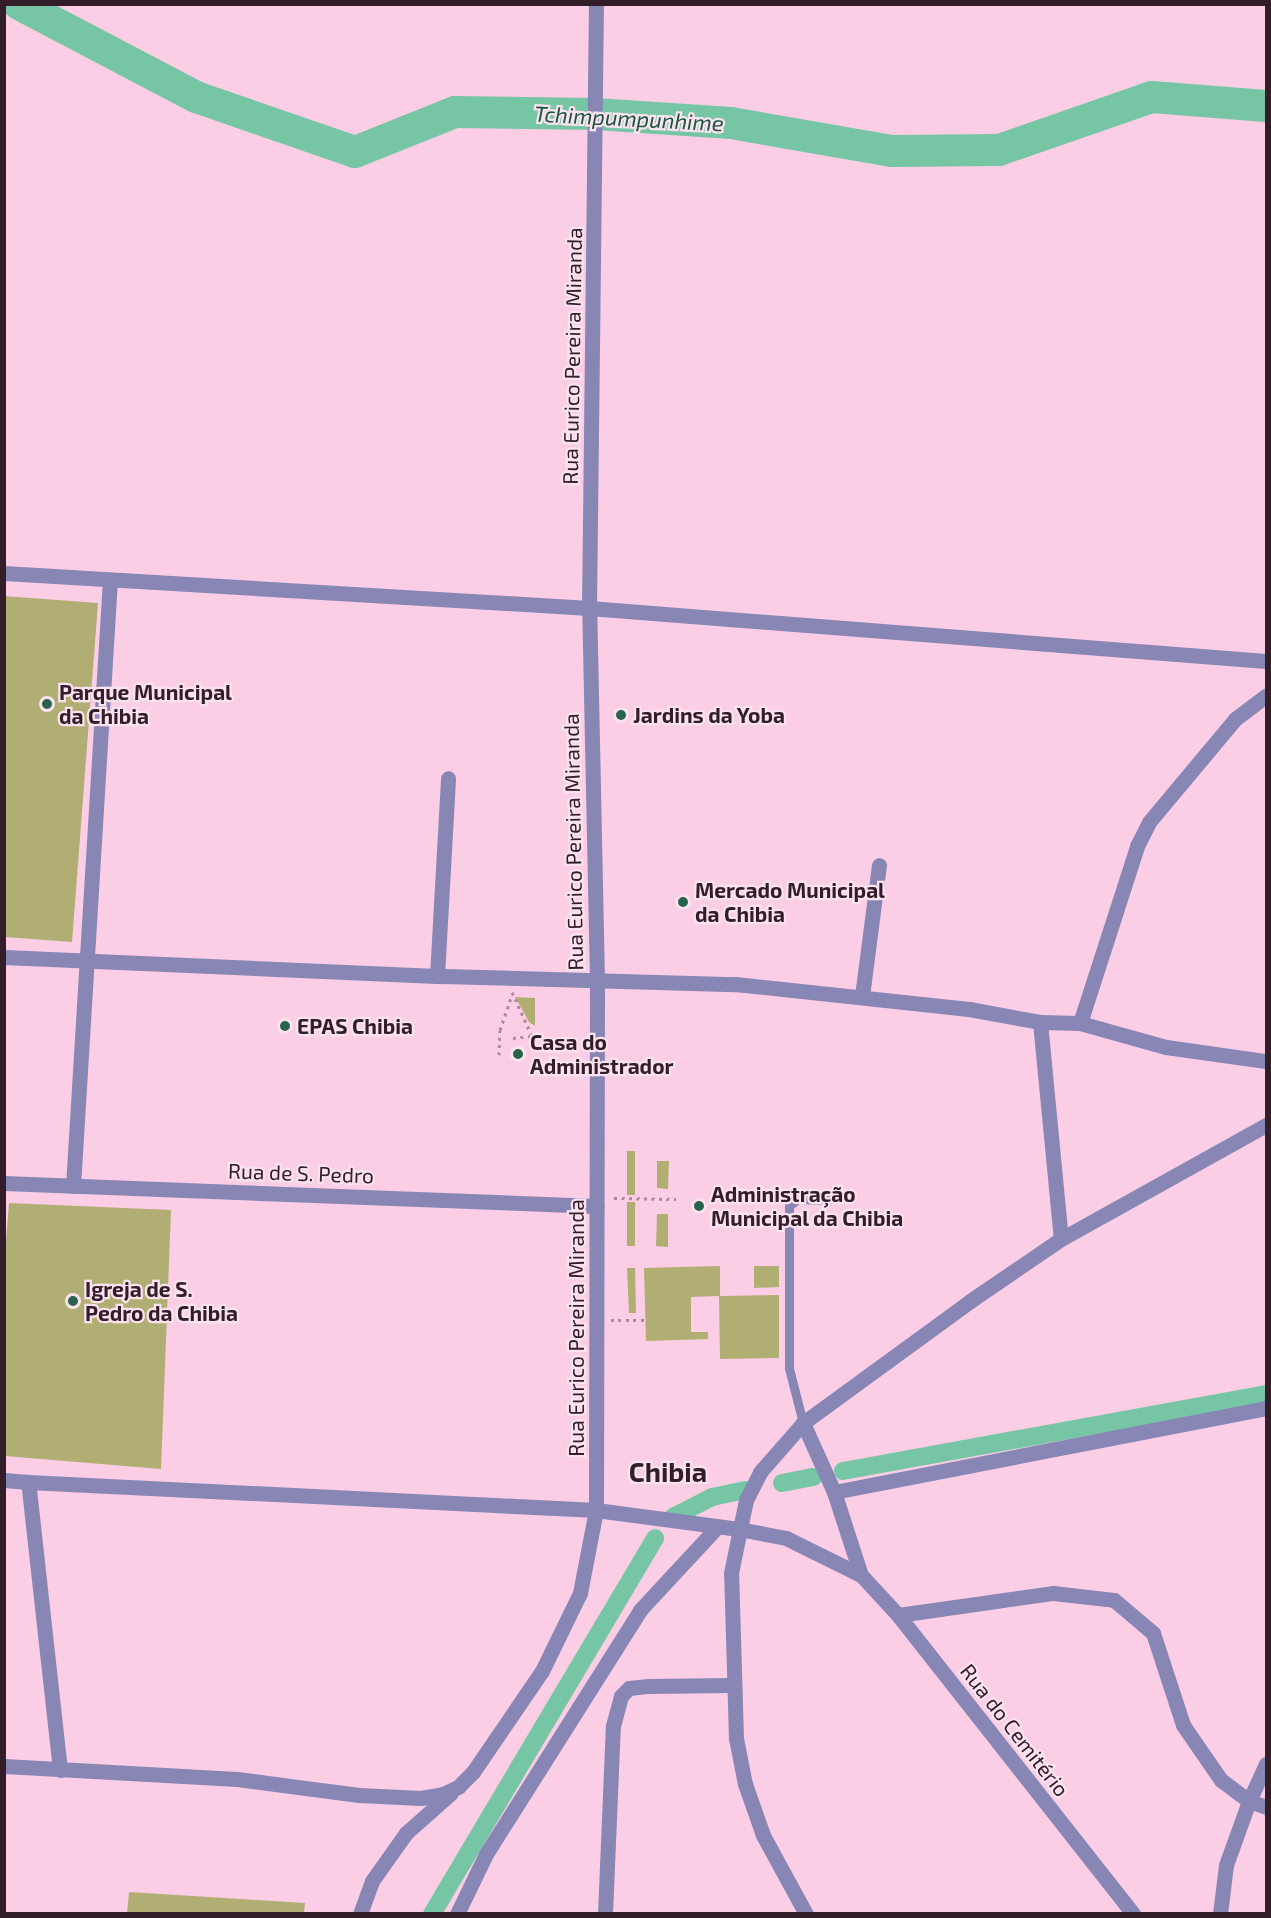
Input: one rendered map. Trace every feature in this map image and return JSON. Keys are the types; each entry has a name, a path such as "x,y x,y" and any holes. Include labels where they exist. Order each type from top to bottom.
{"street":[{"name":"Rua Eurico Pereira Miranda","path":"360,1914 372,1881 406,1833 473,1772 542,1671 580,1593 596,1510 597,980 589,608 596,174 596,4"},
{"path":"4,573 589,608 1266,662"},
{"path":"73,1186 84,960 110,580"},
{"path":"1080,1023 1137,846 1149,822 1235,719 1266,696"},
{"path":"437,976 448,778"},
{"path":"862,996 879,865"},
{"path":"4,957 437,976 706,982 862,996 1040,1022 1080,1023 1166,1047 1266,1061"},
{"path":"1040,1022 1061,1239"},
{"path":"806,1914 763,1835 745,1784 736,1738 732,1685 731,1573 746,1500 759,1472 803,1423 1061,1239 1266,1125"},
{"name":"Rua de S. Pedro","path":"4,1183 597,1202"},
{"path":"834,1492 1266,1408"},
{"path":"803,1423 834,1492 861,1575"},
{"path":"4,1480 596,1510 739,1529 786,1538 861,1575"},
{"path":"28,1482 60,1770"},
{"path":"457,1914 486,1854 640,1610 717,1527"},
{"name":"Rua do Cemitério","path":"861,1575 898,1615 1133,1914"},
{"path":"898,1615 1053,1593 1113,1600 1153,1633 1183,1725 1221,1780 1249,1801 1266,1807"},
{"path":"605,1914 616,1705 629,1688 732,1685"},
{"path":"1220,1914 1226,1865 1249,1801 1266,1764"},
{"path":"4,1766 237,1779 359,1795 421,1798 458,1787"}],"lane":[{"path":"803,1423 789,1368 789,1206 798,1199 828,1200"}],"path":[{"path":"499,1055 500,1030 512,996 513,978"},
{"path":"512,996 532,1036 531,1047"},
{"path":"513,1038 532,1036"},
{"path":"597,1202 676,1199"},
{"path":"597,1320 645,1320"}],"shaded area":[{"name":"Parque Municipal da Chibia","path":"4,596 98,603 72,942 5,937"},
{"path":"515,997 535,998 535,1026 529,1022"},
{"path":"627,1151 635,1151 635,1195 627,1195"},
{"path":"657,1161 669,1161 668,1189 657,1188"},
{"path":"627,1202 635,1202 635,1246 627,1246"},
{"path":"9,1203 171,1210 161,1469 5,1456 4,1268"},
{"path":"657,1214 668,1214 668,1247 656,1246"},
{"path":"720,1266 720,1296 779,1295 779,1358 720,1359 719,1296 691,1297 691,1332 708,1332 708,1339 646,1341 644,1268"},
{"path":"754,1266 779,1266 779,1287 754,1288"},
{"path":"627,1268 635,1268 636,1313 629,1313"},
{"path":"129,1892 305,1903 304,1913 127,1913"}],"waterway":[{"name":"Tchimpumpunhime","path":"19,4 196,97 355,152 455,112 596,114 731,123 892,151 999,150 1152,97 1266,106"},
{"path":"843,1471 1266,1394"},
{"path":"782,1483 813,1477"},
{"path":"673,1517 712,1497 745,1490"},
{"path":"432,1914 655,1538"}],"place":[{"name":"Parque Municipal da Chibia","path":"47,704"},
{"name":"Jardins da Yoba","path":"621,715"},
{"name":"Mercado Municipal da Chibia","path":"683,902"},
{"name":"EPAS Chibia","path":"285,1026"},
{"name":"Casa do Administrador","path":"518,1054"},
{"name":"Administração Municipal da Chibia","path":"699,1206"},
{"name":"Igreja de S. Pedro da Chibia","path":"73,1301"}],"district":[{"name":"Chibia","path":"668,1472"}]}
